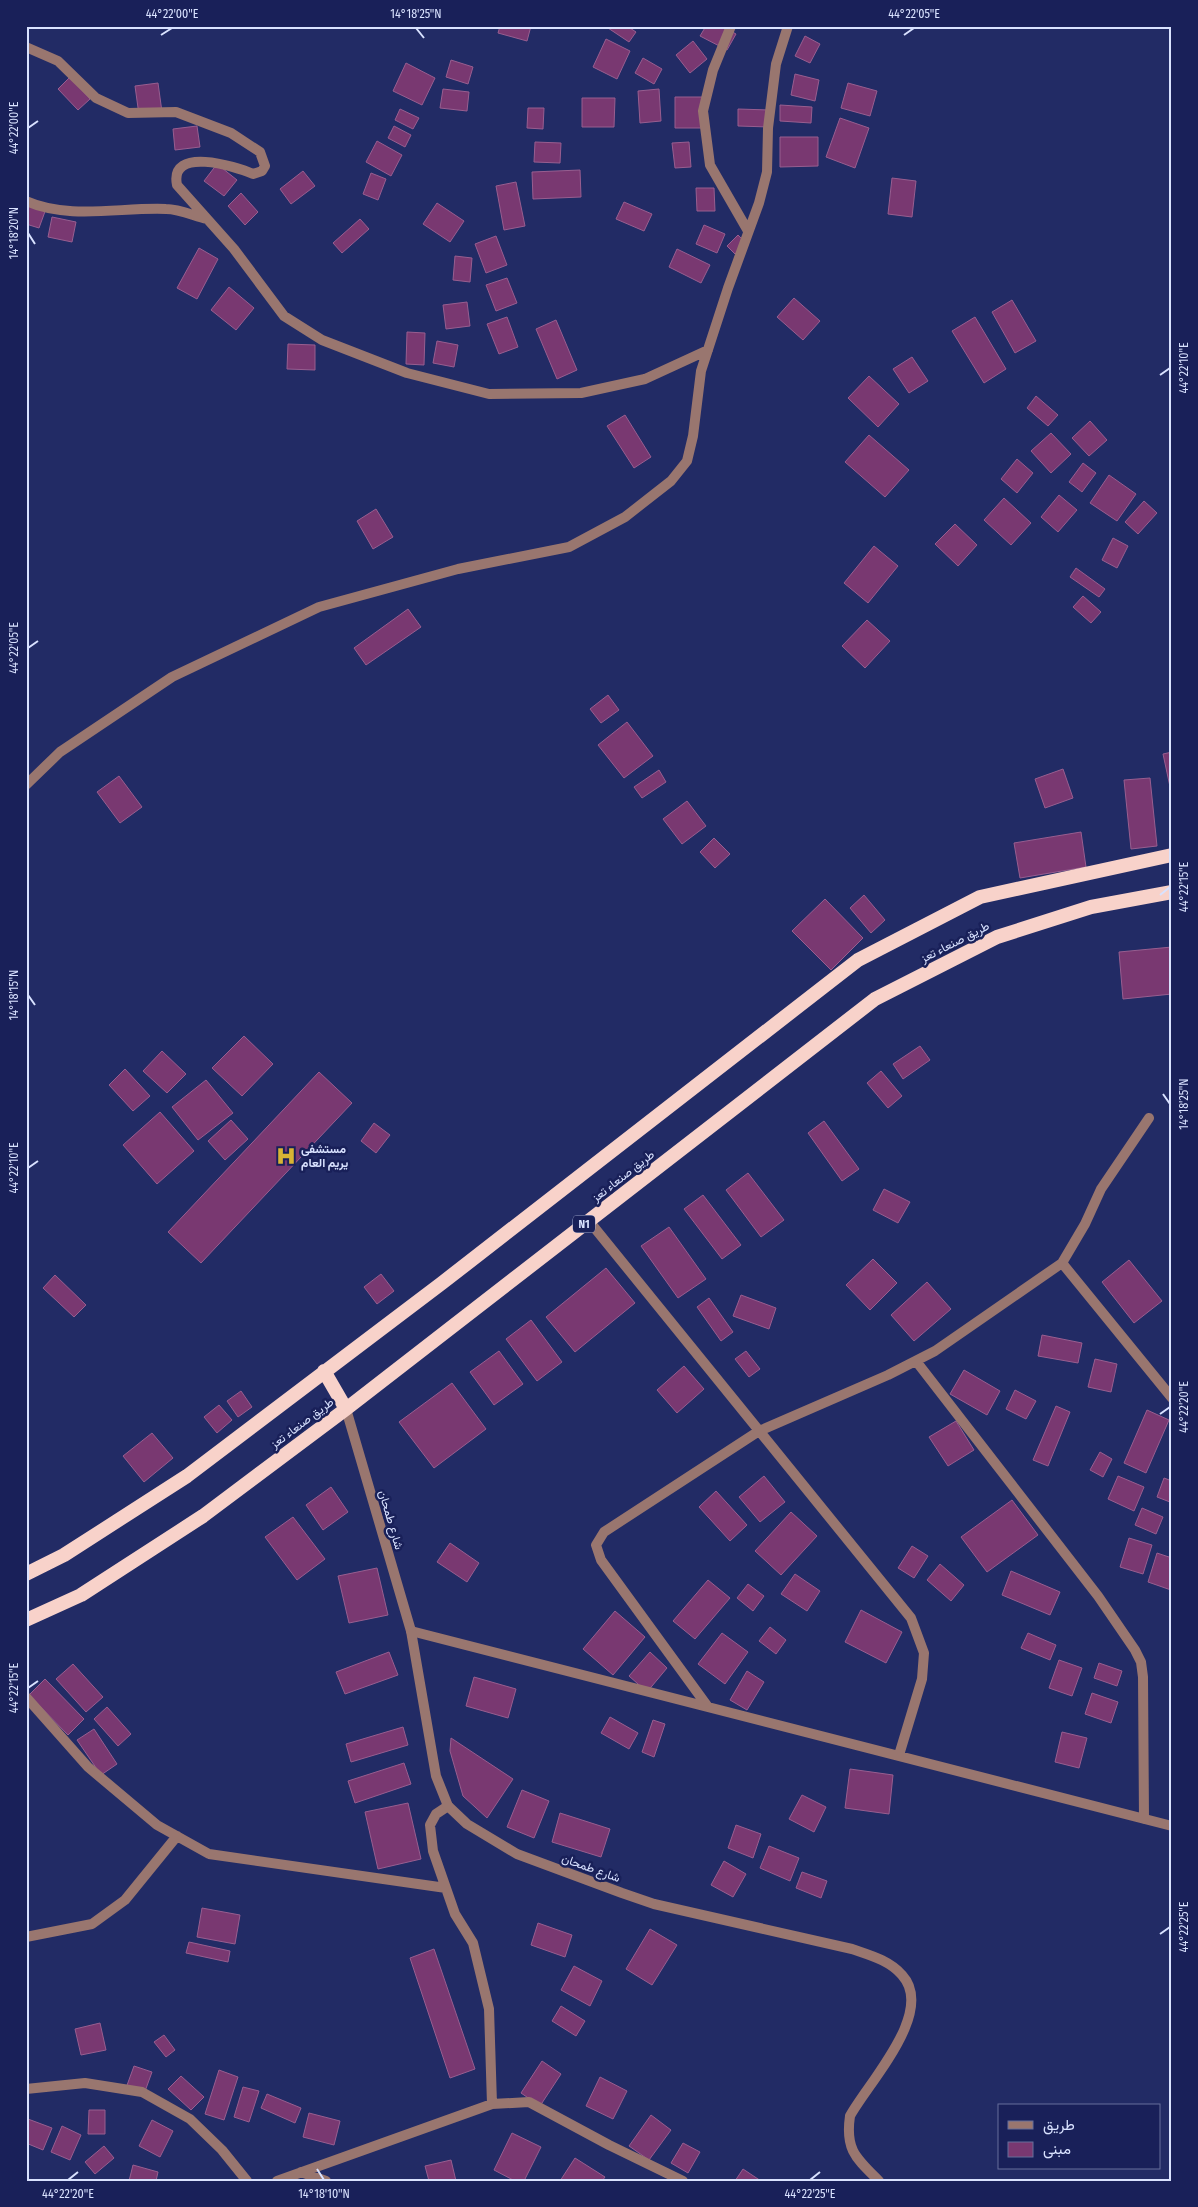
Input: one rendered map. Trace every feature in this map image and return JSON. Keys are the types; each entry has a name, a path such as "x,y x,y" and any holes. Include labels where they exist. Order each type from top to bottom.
{"highway":[{"path":"26,1574 64,1555 186,1476 450,1278 858,960 980,898 1172,855"},
{"name":"طريق صنعاء تعز","path":"26,1620 81,1595 203,1516 346,1409 875,999 997,937 1091,907 1172,892"},
{"path":"324,1371 346,1409"}],"street":[{"path":"731,26 713,70 703,111 710,165 748,231"},
{"path":"26,785 60,752 172,677 319,607 458,569 569,547 626,518 671,481 687,461 693,436 701,372 766,172 768,128 776,64 788,26"},
{"path":"26,48 58,61 96,98 128,114 176,112 231,132 260,152 265,166 258,174 214,162 193,163 177,170 175,176 177,185 234,248 284,316 322,340 407,373 488,394 581,393 644,379 708,350"},
{"path":"26,201 42,208 79,211 169,209 208,219"},
{"path":"708,1706 601,1560 596,1545 604,1532 759,1431 935,1351 1062,1262 1085,1224 1101,1189 1148,1118"},
{"path":"588,1221 910,1618 924,1653 922,1679 899,1755"},
{"path":"1062,1262 1172,1398"},
{"path":"916,1361 1098,1596 1135,1650 1141,1662 1143,1677 1144,1819"},
{"name":"شارع طمحان","path":"346,1409 410,1631 436,1776 448,1806 474,1830 526,1858 654,1904 852,1949 883,1960 902,1976 912,1993 911,2016 897,2044 850,2116 848,2130 848,2143 860,2162 880,2181"},
{"path":"410,1631 1172,1826"},
{"path":"26,1696 88,1767 157,1825 209,1854 446,1888"},
{"path":"448,1806 436,1814 430,1825 433,1851 455,1914 474,1943 489,2009 492,2104"},
{"path":"26,1937 92,1924 125,1900 177,1836"},
{"path":"26,2089 85,2084 142,2092 190,2119 222,2150 247,2181"},
{"path":"276,2181 492,2104 528,2102 609,2146 683,2181"},
{"path":"301,2172 326,2181"}],"building":[{"path":"500,26 531,26 527,41 498,33"},
{"path":"605,26 627,26 636,32 629,42"},
{"path":"706,26 722,26 736,34 727,50 700,36"},
{"path":"805,36 820,44 810,63 795,56"},
{"path":"606,39 630,51 617,79 593,67"},
{"path":"693,41 707,59 690,73 676,55"},
{"path":"643,58 662,69 654,84 635,73"},
{"path":"451,60 473,67 468,84 446,77"},
{"path":"406,63 435,78 422,105 393,91"},
{"path":"795,74 819,80 815,101 791,95"},
{"path":"70,77 90,99 78,110 58,89"},
{"path":"158,83 162,112 139,115 135,86"},
{"path":"848,83 877,91 870,116 841,108"},
{"path":"443,89 469,92 467,111 440,108"},
{"path":"659,89 661,121 640,123 638,91"},
{"path":"675,97 702,97 703,128 675,128"},
{"path":"582,98 615,98 614,127 582,127"},
{"path":"780,105 812,107 811,123 780,121"},
{"path":"528,108 544,108 543,129 527,128"},
{"path":"400,109 419,118 413,129 395,120"},
{"path":"738,109 769,110 769,127 738,126"},
{"path":"840,118 869,128 855,168 826,157"},
{"path":"197,126 200,147 175,150 173,129"},
{"path":"394,126 411,135 405,147 388,138"},
{"path":"780,137 818,137 818,166 780,167"},
{"path":"377,141 402,155 391,176 366,162"},
{"path":"535,142 561,143 560,163 534,162"},
{"path":"689,142 691,167 675,168 672,143"},
{"path":"217,164 237,180 224,196 204,181"},
{"path":"580,170 581,197 533,199 532,172"},
{"path":"303,171 315,186 291,204 280,189"},
{"path":"371,173 386,179 378,200 363,194"},
{"path":"892,178 916,181 912,217 888,214"},
{"path":"516,182 525,226 504,230 496,186"},
{"path":"696,188 714,188 715,211 697,211"},
{"path":"241,193 258,212 245,225 228,206"},
{"path":"30,200 47,206 39,228 26,224 26,210"},
{"path":"624,202 652,214 644,231 616,219"},
{"path":"437,203 464,221 450,242 423,224"},
{"path":"52,217 76,222 72,242 48,237"},
{"path":"360,219 369,229 342,253 333,243"},
{"path":"704,225 725,234 717,253 696,244"},
{"path":"738,235 746,243 735,254 727,246"},
{"path":"496,236 507,265 486,273 475,244"},
{"path":"199,248 218,259 197,299 177,288"},
{"path":"677,249 710,265 701,283 669,267"},
{"path":"455,256 472,258 470,282 453,280"},
{"path":"507,278 517,303 496,311 486,285"},
{"path":"229,287 254,308 236,330 211,310"},
{"path":"794,298 820,321 803,340 777,317"},
{"path":"1012,300 1036,341 1015,353 992,312"},
{"path":"467,302 470,326 446,329 443,305"},
{"path":"507,317 518,347 499,354 487,324"},
{"path":"975,317 1006,369 984,383 952,331"},
{"path":"556,320 577,370 557,379 536,329"},
{"path":"407,332 425,333 424,365 406,364"},
{"path":"437,341 458,345 454,367 433,363"},
{"path":"288,344 315,345 315,370 287,369"},
{"path":"912,357 928,381 909,393 893,369"},
{"path":"869,376 899,404 878,427 848,398"},
{"path":"1036,396 1058,415 1048,426 1027,408"},
{"path":"625,415 651,457 634,468 607,426"},
{"path":"1090,421 1107,440 1089,456 1072,438"},
{"path":"1051,433 1071,454 1051,473 1031,451"},
{"path":"869,435 909,470 885,497 845,462"},
{"path":"1017,459 1033,473 1017,493 1001,479"},
{"path":"1083,463 1096,473 1082,492 1069,482"},
{"path":"1109,475 1136,494 1117,521 1090,503"},
{"path":"1059,495 1077,510 1058,532 1041,517"},
{"path":"1004,498 1031,523 1011,545 984,520"},
{"path":"1144,501 1157,513 1138,534 1125,522"},
{"path":"376,509 393,537 373,549 357,521"},
{"path":"955,524 977,545 958,566 935,544"},
{"path":"1113,538 1128,546 1117,568 1102,560"},
{"path":"874,546 898,566 868,603 844,583"},
{"path":"1076,568 1105,589 1099,597 1070,577"},
{"path":"1083,596 1101,612 1091,623 1073,607"},
{"path":"408,609 421,627 366,665 354,648"},
{"path":"867,620 890,641 865,668 842,646"},
{"path":"608,695 619,710 601,723 590,709"},
{"path":"627,722 653,756 624,778 598,745"},
{"path":"1172,752 1172,796 1163,754"},
{"path":"1063,769 1073,798 1045,808 1035,779"},
{"path":"659,770 666,782 642,798 634,787"},
{"path":"119,776 142,807 120,823 97,792"},
{"path":"1150,778 1157,846 1131,849 1124,780"},
{"path":"687,801 706,826 682,844 663,819"},
{"path":"1081,832 1086,867 1020,878 1014,843"},
{"path":"714,838 730,854 715,868 700,852"},
{"path":"864,895 885,920 871,933 850,908"},
{"path":"825,899 863,938 831,970 792,931"},
{"path":"1172,947 1172,994 1123,999 1119,952"},
{"path":"244,1036 273,1064 242,1096 212,1068"},
{"path":"920,1046 930,1060 903,1079 893,1064"},
{"path":"162,1051 186,1074 167,1093 143,1071"},
{"path":"125,1069 150,1096 133,1111 109,1085"},
{"path":"881,1071 902,1096 888,1108 867,1083"},
{"path":"319,1072 352,1103 201,1263 168,1232"},
{"path":"206,1080 233,1113 198,1140 172,1107"},
{"path":"160,1112 194,1151 157,1184 123,1145"},
{"path":"231,1120 248,1139 225,1160 208,1141"},
{"path":"824,1121 859,1169 842,1181 808,1133"},
{"path":"374,1123 390,1135 376,1153 361,1141"},
{"path":"748,1173 784,1220 761,1237 726,1190"},
{"path":"884,1189 910,1202 898,1223 873,1210"},
{"path":"703,1195 741,1245 722,1259 684,1209"},
{"path":"669,1227 706,1279 678,1298 641,1246"},
{"path":"873,1259 897,1283 870,1310 846,1285"},
{"path":"1129,1260 1162,1301 1134,1323 1102,1282"},
{"path":"606,1268 635,1303 575,1352 546,1317"},
{"path":"381,1274 394,1291 377,1304 364,1287"},
{"path":"55,1275 86,1305 74,1317 43,1288"},
{"path":"927,1282 951,1309 914,1341 891,1315"},
{"path":"741,1295 776,1308 769,1329 733,1316"},
{"path":"709,1298 733,1332 721,1341 697,1307"},
{"path":"531,1320 562,1362 537,1381 506,1339"},
{"path":"1042,1335 1082,1343 1078,1363 1038,1356"},
{"path":"499,1351 523,1384 494,1405 470,1372"},
{"path":"746,1351 760,1369 749,1377 735,1359"},
{"path":"1095,1359 1117,1364 1111,1392 1088,1387"},
{"path":"684,1366 704,1389 677,1413 657,1390"},
{"path":"964,1370 1000,1391 987,1415 950,1394"},
{"path":"452,1383 486,1429 434,1468 399,1422"},
{"path":"1015,1390 1036,1401 1026,1419 1006,1409"},
{"path":"241,1391 252,1407 238,1417 227,1401"},
{"path":"219,1405 232,1420 217,1433 204,1417"},
{"path":"1056,1406 1070,1412 1048,1466 1033,1460"},
{"path":"1147,1410 1169,1420 1146,1473 1124,1463"},
{"path":"956,1421 974,1450 948,1466 929,1437"},
{"path":"152,1433 173,1458 144,1482 123,1456"},
{"path":"1100,1452 1112,1459 1103,1477 1090,1470"},
{"path":"764,1476 785,1502 760,1522 739,1497"},
{"path":"1118,1476 1144,1487 1134,1511 1108,1499"},
{"path":"1164,1478 1172,1481 1170,1502 1157,1497"},
{"path":"331,1487 348,1512 323,1530 306,1505"},
{"path":"716,1491 747,1525 730,1541 699,1507"},
{"path":"1012,1500 1038,1535 987,1572 961,1537"},
{"path":"1142,1508 1163,1517 1156,1534 1135,1525"},
{"path":"791,1512 817,1536 781,1575 755,1551"},
{"path":"293,1517 325,1559 297,1580 265,1537"},
{"path":"1129,1538 1152,1545 1143,1574 1120,1567"},
{"path":"450,1543 479,1563 467,1582 437,1562"},
{"path":"912,1546 928,1556 914,1578 898,1568"},
{"path":"1157,1553 1172,1558 1171,1590 1148,1582"},
{"path":"940,1564 964,1585 951,1601 927,1580"},
{"path":"377,1568 388,1615 349,1623 338,1576"},
{"path":"1011,1571 1060,1592 1050,1615 1002,1595"},
{"path":"795,1574 820,1591 807,1611 781,1594"},
{"path":"708,1580 730,1598 695,1639 673,1621"},
{"path":"748,1584 764,1596 753,1611 737,1598"},
{"path":"861,1610 902,1632 886,1663 845,1642"},
{"path":"615,1611 645,1637 613,1675 583,1649"},
{"path":"770,1627 786,1640 776,1654 759,1641"},
{"path":"722,1633 748,1652 725,1684 698,1664"},
{"path":"1028,1633 1056,1645 1050,1660 1021,1648"},
{"path":"389,1652 398,1675 345,1694 336,1672"},
{"path":"650,1652 667,1668 647,1692 629,1676"},
{"path":"1059,1660 1082,1668 1072,1696 1049,1688"},
{"path":"1099,1663 1122,1671 1117,1686 1094,1678"},
{"path":"73,1664 103,1697 86,1712 56,1679"},
{"path":"747,1671 764,1682 747,1710 730,1700"},
{"path":"474,1677 516,1689 508,1718 466,1706"},
{"path":"45,1679 84,1719 68,1735 29,1695"},
{"path":"1092,1693 1118,1702 1111,1723 1085,1714"},
{"path":"107,1707 131,1734 118,1746 94,1719"},
{"path":"610,1717 638,1733 629,1749 601,1733"},
{"path":"653,1720 665,1724 654,1757 642,1752"},
{"path":"403,1727 408,1745 351,1762 346,1744"},
{"path":"94,1729 117,1764 101,1775 77,1740"},
{"path":"1062,1732 1087,1738 1079,1768 1055,1762"},
{"path":"451,1738 513,1779 487,1818 463,1796 450,1751"},
{"path":"404,1763 411,1784 355,1803 348,1781"},
{"path":"850,1769 893,1775 889,1814 845,1808"},
{"path":"522,1790 549,1801 534,1838 507,1827"},
{"path":"802,1795 826,1807 814,1832 789,1819"},
{"path":"408,1803 421,1859 378,1869 365,1812"},
{"path":"560,1813 610,1829 601,1857 552,1842"},
{"path":"736,1825 761,1834 753,1858 728,1848"},
{"path":"769,1846 799,1858 790,1881 760,1868"},
{"path":"724,1861 746,1874 733,1897 711,1885"},
{"path":"802,1872 827,1881 821,1898 796,1888"},
{"path":"202,1908 240,1915 235,1944 197,1937"},
{"path":"538,1923 572,1935 565,1957 531,1945"},
{"path":"650,1929 677,1945 652,1985 626,1969"},
{"path":"189,1942 230,1951 228,1962 186,1953"},
{"path":"434,1949 475,2069 450,2078 410,1958"},
{"path":"574,1966 602,1981 590,2006 561,1990"},
{"path":"561,2006 585,2021 576,2036 552,2021"},
{"path":"100,2023 106,2050 81,2055 75,2029"},
{"path":"164,2035 175,2050 166,2057 154,2042"},
{"path":"542,2061 561,2074 540,2106 521,2093"},
{"path":"134,2066 152,2072 144,2094 126,2088"},
{"path":"219,2070 238,2077 224,2120 205,2114"},
{"path":"181,2076 204,2097 191,2110 168,2089"},
{"path":"600,2077 627,2091 613,2119 586,2106"},
{"path":"243,2087 259,2091 249,2122 234,2117"},
{"path":"267,2094 301,2108 295,2123 261,2108"},
{"path":"89,2110 105,2110 105,2134 88,2134"},
{"path":"309,2113 340,2121 334,2145 303,2137"},
{"path":"651,2115 671,2130 649,2160 629,2146"},
{"path":"28,2119 52,2128 43,2150 26,2143"},
{"path":"152,2120 173,2131 160,2157 139,2146"},
{"path":"62,2126 81,2135 70,2160 51,2152"},
{"path":"512,2133 541,2147 524,2181 515,2181 494,2170"},
{"path":"683,2143 700,2152 688,2173 671,2163"},
{"path":"104,2146 114,2158 95,2174 85,2162"},
{"path":"575,2158 605,2177 602,2181 560,2181"},
{"path":"451,2160 456,2181 429,2181 425,2166"},
{"path":"133,2165 158,2172 156,2181 129,2181"},
{"path":"743,2169 761,2181 735,2181"}],"place":[{"name":"مستشفى يريم العام","path":"286,1156"}]}
